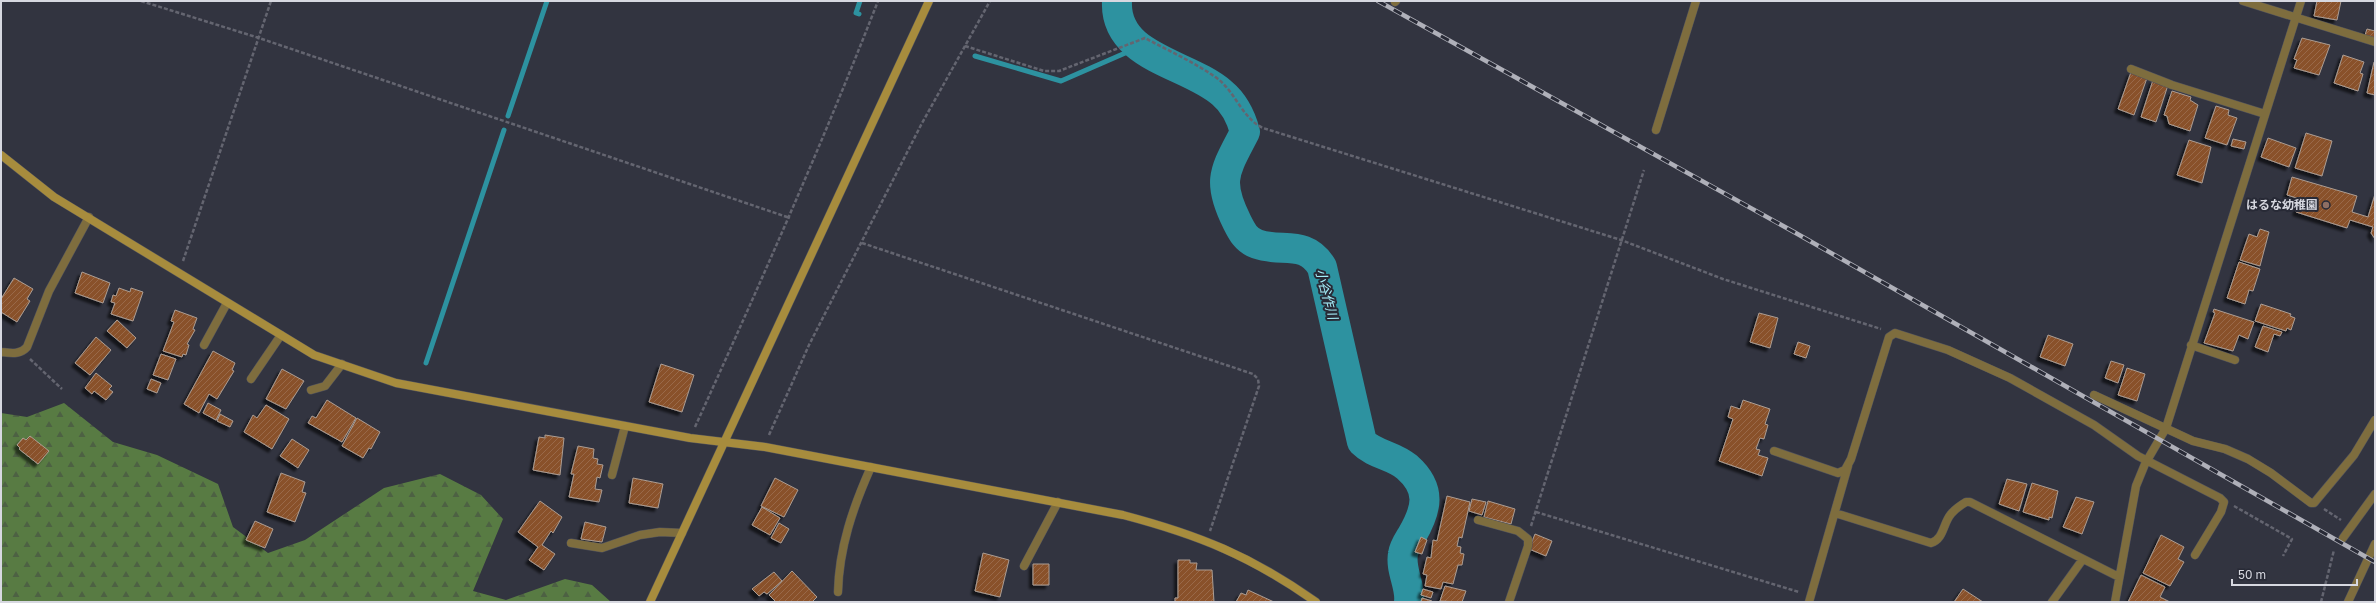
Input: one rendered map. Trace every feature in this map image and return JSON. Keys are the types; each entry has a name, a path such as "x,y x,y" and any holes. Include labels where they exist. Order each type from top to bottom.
{"street":[{"path":"650,602 929,1"},
{"path":"1656,130 1696,1"},
{"path":"2243,1 2375,42"},
{"path":"2115,602 2131,504 2148,460 2166,428 2301,1"},
{"path":"2131,69 2172,85 2265,114"},
{"path":"1,157 54,197 314,355 396,383 690,438 765,447 1058,502 1164,525 1207,541 1262,566 1316,602"},
{"path":"1,352 23,352 49,291 89,217"},
{"path":"204,345 228,303"},
{"path":"1810,599 1848,465 1889,337 1895,333 1955,353 2010,378 2083,419 2148,460 2224,502 2221,512 2195,555"},
{"path":"251,379 281,335"},
{"path":"2192,345 2235,360"},
{"path":"310,390 325,386 342,364"},
{"path":"2094,395 2193,441 2225,449 2253,462 2305,501 2314,503 2354,455 2375,420"},
{"path":"612,475 625,426"},
{"path":"1774,451 1838,473 1842,472 1848,465"},
{"path":"838,592 839,567 843,545 857,498 871,467"},
{"path":"2343,538 2375,494"},
{"path":"1024,566 1058,502"},
{"path":"1835,513 1931,543 1936,542 1941,536 1951,514 1966,502 1970,502 2119,577"},
{"path":"1478,520 1518,531 1527,537 1528,546 1509,602"},
{"path":"571,543 602,548 640,535 660,532 682,533"},
{"path":"2348,602 2375,544"},
{"path":"2052,602 2083,559"}],"path":[{"path":"141,1 259,38 790,218"},
{"path":"179,273 272,1"},
{"path":"690,438 790,218 840,101 878,1"},
{"path":"765,447 809,345 922,125 990,1"},
{"path":"965,46 1044,71 1059,71 1076,66 1139,38 1145,38 1218,79 1237,98 1254,123 1263,128 1621,240 1723,279 1895,333"},
{"path":"1527,537 1644,170"},
{"path":"862,243 1253,374 1258,379 1259,386 1207,541"},
{"path":"23,352 62,389"},
{"path":"2224,502 2243,510 2292,539 2283,556"},
{"path":"2314,503 2352,527"},
{"path":"1536,512 1810,599"},
{"path":"2321,602 2334,550"}],"green space":[{"path":"64,403 113,442 157,455 218,484 233,527 268,553 305,540 384,488 440,474 481,495 503,519 473,591 506,600 565,579 592,585 611,602 1,602 1,413 27,417"}],"building":[{"path":"2317,1 2341,1 2337,20 2314,16"},
{"path":"2367,29 2375,31 2375,38 2365,35"},
{"path":"2302,38 2330,45 2319,75 2294,68 2297,60 2294,59"},
{"path":"2343,55 2364,62 2360,73 2363,74 2358,91 2334,83"},
{"path":"2375,62 2375,95 2367,93"},
{"path":"2131,72 2147,78 2134,115 2118,109"},
{"path":"2153,80 2168,85 2156,122 2141,117"},
{"path":"2172,91 2191,97 2190,100 2198,105 2190,131 2169,124 2167,116 2164,115"},
{"path":"2216,106 2229,110 2228,115 2237,118 2227,145 2205,138"},
{"path":"2306,133 2332,141 2322,176 2295,168"},
{"path":"2268,138 2296,148 2289,167 2261,157"},
{"path":"2233,139 2246,142 2244,149 2231,146"},
{"path":"2189,140 2211,147 2202,183 2177,175"},
{"name":"はるな幼稚園","path":"2292,177 2357,196 2352,212 2368,217 2375,194 2375,239 2371,233 2373,227 2350,220 2347,228 2296,212 2300,199 2287,195"},
{"path":"2260,229 2269,232 2260,266 2240,260 2249,234 2257,237"},
{"path":"2239,262 2260,269 2253,291 2249,290 2245,304 2227,298"},
{"path":"82,272 110,283 103,303 75,293"},
{"path":"14,278 33,289 27,299 30,301 17,322 1,312 1,299"},
{"path":"119,288 130,292 131,288 143,292 133,321 111,314 115,303 111,302 113,295 116,296"},
{"path":"2261,304 2291,314 2290,316 2295,318 2291,330 2287,328 2286,331 2255,321"},
{"path":"2214,309 2254,322 2248,339 2239,335 2233,351 2204,343 2215,313 2213,312"},
{"path":"175,310 197,318 193,329 195,330 187,344 189,345 186,355 183,354 182,357 163,351 174,322 171,321"},
{"path":"1759,313 1778,318 1770,348 1750,342"},
{"path":"117,320 136,338 127,348 107,331"},
{"path":"2263,326 2282,332 2280,336 2274,334 2268,352 2255,347"},
{"path":"2048,335 2073,344 2065,366 2040,357"},
{"path":"96,337 111,350 90,375 75,363"},
{"path":"1798,342 1810,346 1806,358 1794,354"},
{"path":"213,351 235,363 232,370 234,371 217,399 209,394 199,413 184,404"},
{"path":"161,354 176,359 168,380 153,375"},
{"path":"2111,361 2124,365 2118,383 2105,378"},
{"path":"661,364 694,375 682,412 649,402"},
{"path":"2127,368 2145,374 2137,401 2118,395"},
{"path":"282,369 304,381 286,409 266,399"},
{"path":"96,373 112,386 109,389 113,392 106,400 94,391 92,394 85,388"},
{"path":"151,379 161,383 157,393 147,389"},
{"path":"327,400 356,418 342,442 308,423 312,416 316,418"},
{"path":"1743,400 1770,409 1765,424 1768,425 1764,439 1760,438 1756,449 1760,450 1758,455 1768,458 1762,476 1719,461 1733,419 1728,417 1731,406 1740,409"},
{"path":"208,403 221,410 216,420 203,413"},
{"path":"266,405 289,419 272,449 244,432 253,415 257,418"},
{"path":"220,414 233,421 230,427 217,421"},
{"path":"357,418 380,432 371,449 369,448 363,458 342,446"},
{"path":"545,435 564,438 560,475 533,470 539,437 545,438"},
{"path":"30,436 49,451 38,464 19,449 20,448 17,445 23,438 26,440"},
{"path":"292,439 309,450 298,468 280,456"},
{"path":"578,446 594,449 593,458 598,459 597,464 603,465 600,478 597,477 595,489 602,490 599,502 569,497 574,474 571,474"},
{"path":"281,473 305,482 302,492 306,493 295,522 267,512"},
{"path":"633,478 663,484 658,508 629,503"},
{"path":"775,478 798,490 784,517 761,506"},
{"path":"2007,479 2027,484 2019,511 1999,504"},
{"path":"2032,483 2058,491 2052,518 2049,517 2049,520 2023,512"},
{"path":"1447,496 1470,502 1462,538 1459,537 1457,546 1461,547 1460,553 1464,554 1462,565 1458,565 1453,584 1443,582 1441,589 1425,586 1427,575 1423,574 1427,557 1431,558 1433,540 1437,541"},
{"path":"2076,497 2094,502 2082,534 2063,527"},
{"path":"1472,499 1486,502 1482,515 1469,511"},
{"path":"540,501 562,517 553,533 551,531 542,545 555,554 544,570 529,560 538,547 518,532"},
{"path":"1488,501 1515,509 1511,524 1484,517"},
{"path":"762,507 780,518 770,535 752,525"},
{"path":"255,521 273,529 265,548 246,540"},
{"path":"585,522 606,527 602,542 581,539"},
{"path":"779,523 789,529 781,543 771,538"},
{"path":"1535,534 1552,541 1546,556 1529,549"},
{"path":"2161,535 2184,547 2178,559 2184,562 2170,586 2143,573"},
{"path":"1421,537 1427,540 1422,554 1415,552"},
{"path":"983,553 1009,560 1000,597 975,591"},
{"path":"1178,560 1190,560 1190,563 1197,563 1196,570 1212,570 1214,602 1175,602 1175,598 1178,598"},
{"path":"1033,564 1049,564 1049,585 1033,585"},
{"path":"792,571 817,597 812,602 776,602 769,595"},
{"path":"774,572 782,581 767,594 764,592 759,596 752,589"},
{"path":"2141,575 2165,587 2160,597 2170,602 2128,602"},
{"path":"1445,586 1466,591 1462,602 1440,601"},
{"path":"1423,589 1433,592 1431,598 1421,595"},
{"path":"1963,589 1983,602 1954,602"},
{"path":"1248,590 1274,602 1236,602 1241,593 1246,595"},
{"path":"1422,598 1432,601 1432,602 1421,602"}],"waterway":[{"path":"508,116 547,1"},
{"path":"859,14 856,13 860,1"},
{"name":"小谷作川","path":"1117,1 1119,20 1127,35 1140,47 1156,57 1208,83 1222,93 1230,101 1236,111 1245,132 1228,167 1225,185 1230,208 1245,235 1257,244 1301,250 1315,258 1322,267 1362,442 1373,450 1402,463 1415,475 1424,491 1424,508 1417,526 1405,546 1402,560 1409,602"},
{"path":"975,56 1061,81 1139,47"},
{"path":"426,363 504,130"}],"railway":[{"path":"1378,1 1794,232 2375,562"}],"place":[{"name":"はるな幼稚園","path":"2326,205"}]}
